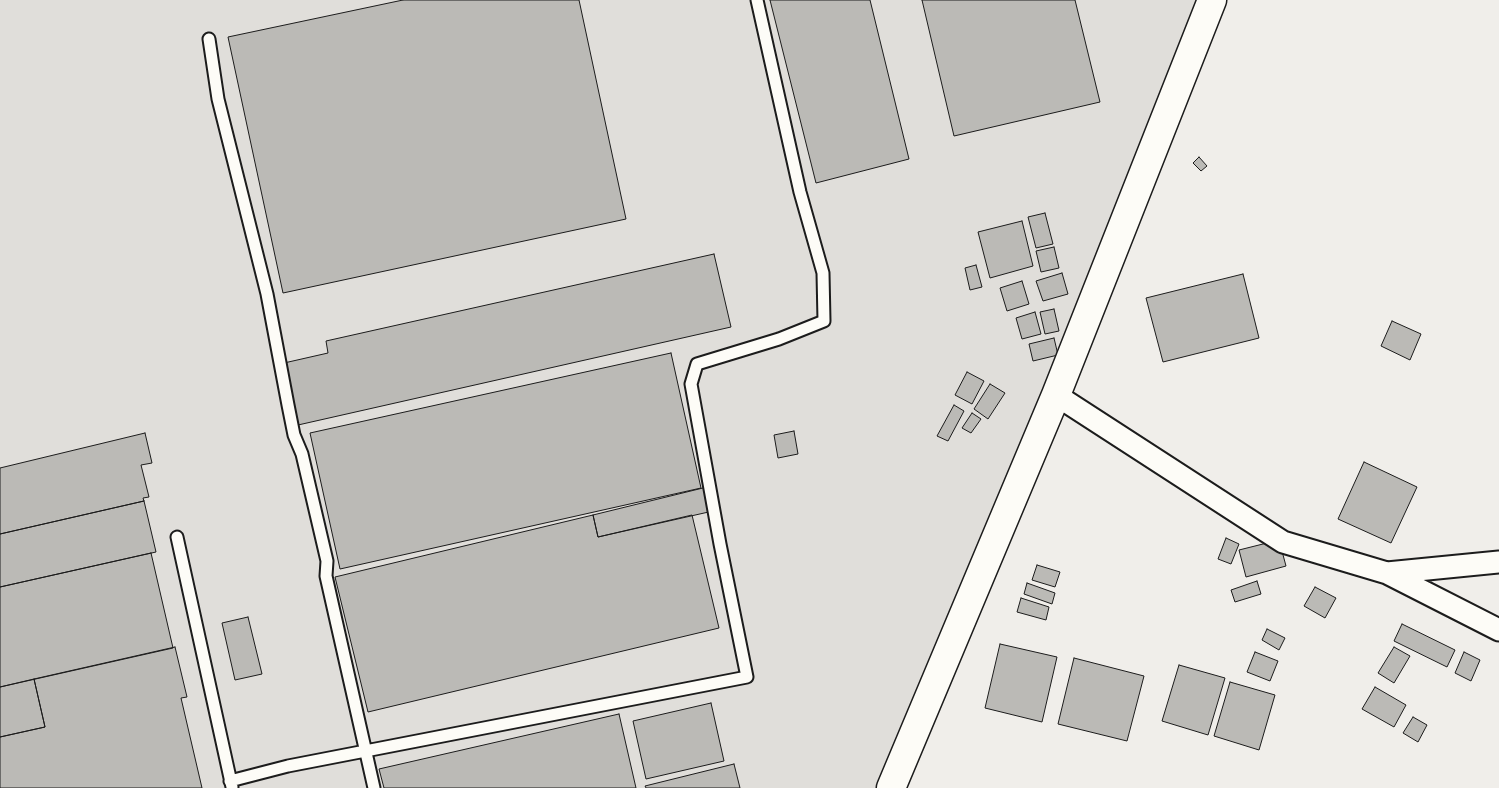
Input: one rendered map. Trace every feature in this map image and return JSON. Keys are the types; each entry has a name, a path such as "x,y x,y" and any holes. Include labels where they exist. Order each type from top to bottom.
{"main road":[{"path":"891,788 1056,395 1212,0"}],"street":[{"path":"1056,395 1283,542 1387,573 1499,630"},
{"path":"1387,573 1499,562"}],"lane":[{"path":"177,537 231,784 367,751 747,677 720,544 691,384 697,364 779,339 824,321 823,273 800,192 757,0"},
{"path":"209,39 218,99 267,294 294,435 302,454 327,561 328,586 374,788"}],"shaded area":[{"path":"0,0 1197,0 1023,439 876,788 0,788"}],"building":[{"path":"403,0 579,0 626,219 283,293 228,37"},
{"path":"770,0 870,0 909,159 816,183"},
{"path":"922,0 1075,0 1100,102 954,136"},
{"path":"1199,157 1207,166 1201,171 1193,163"},
{"path":"1045,213 1053,244 1036,248 1028,217"},
{"path":"1022,221 1033,266 990,278 978,232"},
{"path":"1054,247 1059,268 1041,272 1036,251"},
{"path":"714,254 731,327 298,425 284,363 328,353 326,341"},
{"path":"976,265 982,287 970,290 965,268"},
{"path":"1062,273 1068,294 1043,301 1036,281"},
{"path":"1243,274 1259,338 1163,362 1146,298"},
{"path":"1022,281 1029,304 1007,311 1000,288"},
{"path":"1054,309 1059,331 1045,334 1040,312"},
{"path":"1035,312 1041,334 1022,339 1016,318"},
{"path":"1392,321 1421,334 1410,360 1381,346"},
{"path":"1054,338 1058,355 1033,361 1029,344"},
{"path":"671,353 701,488 340,569 310,433"},
{"path":"967,372 984,381 972,404 955,395"},
{"path":"990,384 1005,393 988,419 974,409"},
{"path":"954,405 964,411 948,441 937,436"},
{"path":"972,413 981,419 971,433 962,428"},
{"path":"794,431 798,454 778,458 774,435"},
{"path":"145,433 152,463 141,465 149,497 143,498 144,501 0,534 0,468"},
{"path":"1364,462 1417,487 1391,543 1338,519"},
{"path":"707,487 713,511 598,537 593,515"},
{"path":"144,501 156,552 0,587 0,534"},
{"path":"593,515 598,537 692,515 719,628 368,712 335,577"},
{"path":"1226,538 1239,544 1231,564 1218,559"},
{"path":"1279,540 1286,566 1246,577 1239,550"},
{"path":"151,553 173,648 0,687 0,587"},
{"path":"1037,565 1060,572 1055,587 1032,580"},
{"path":"1257,581 1261,594 1235,602 1231,590"},
{"path":"1027,583 1055,593 1052,604 1024,594"},
{"path":"1315,587 1336,598 1325,618 1304,606"},
{"path":"1021,598 1049,607 1046,620 1017,612"},
{"path":"248,617 262,674 235,680 222,623"},
{"path":"1402,624 1455,650 1447,667 1394,641"},
{"path":"1267,629 1285,638 1279,650 1262,640"},
{"path":"1000,644 1057,657 1042,722 985,708"},
{"path":"175,647 187,697 181,698 202,788 0,788 0,737 45,727 34,679"},
{"path":"1394,647 1410,656 1394,683 1378,673"},
{"path":"1255,652 1278,661 1270,681 1247,672"},
{"path":"1464,652 1480,660 1471,681 1455,673"},
{"path":"1074,658 1144,676 1127,741 1058,724"},
{"path":"1179,665 1225,678 1208,735 1162,721"},
{"path":"34,679 45,727 0,737 0,687"},
{"path":"1230,682 1275,695 1259,750 1214,736"},
{"path":"1375,687 1406,705 1394,727 1362,709"},
{"path":"711,703 724,761 646,779 633,721"},
{"path":"619,714 636,788 384,788 379,769"},
{"path":"1413,717 1427,725 1418,742 1403,733"},
{"path":"734,764 740,788 646,788 645,786"}]}
